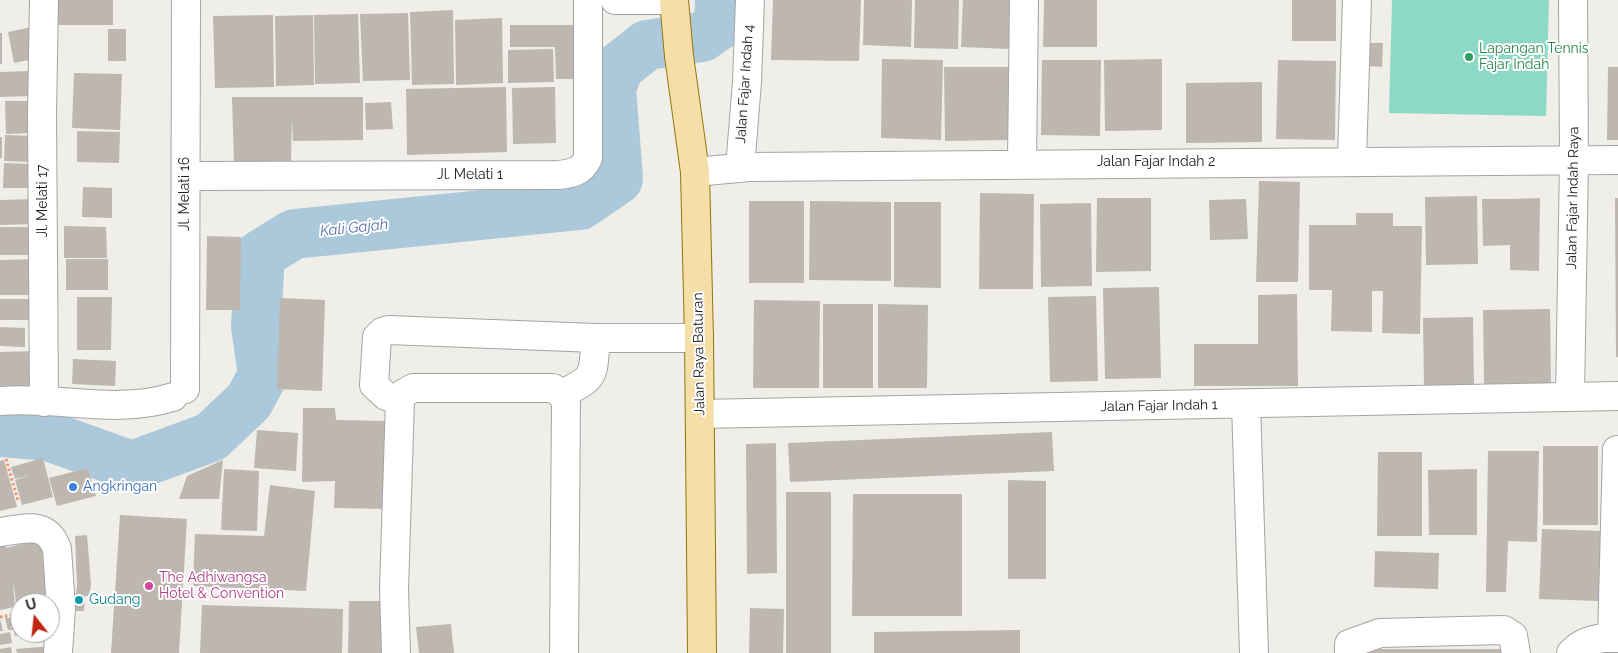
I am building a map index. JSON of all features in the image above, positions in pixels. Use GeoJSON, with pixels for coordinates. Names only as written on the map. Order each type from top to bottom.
{"type":"FeatureCollection","features":[{"type":"Feature","properties":{"kind":"main road","name":"Jalan Raya Baturan"},"geometry":{"type":"LineString","coordinates":[[675,7],[678,56],[694,172],[699,338],[702,653]]}},
{"type":"Feature","properties":{"kind":"street","name":"Jl. Melati 17"},"geometry":{"type":"LineString","coordinates":[[44,0],[42,113],[44,402]]}},
{"type":"Feature","properties":{"kind":"street","name":"Jl. Melati 16"},"geometry":{"type":"LineString","coordinates":[[44,402],[131,406],[153,403],[179,393],[186,176],[186,0]]}},
{"type":"Feature","properties":{"kind":"street","name":"Jl. Melati 1"},"geometry":{"type":"LineString","coordinates":[[186,176],[557,176],[575,173],[585,165],[588,158],[588,0]]}},
{"type":"Feature","properties":{"kind":"street"},"geometry":{"type":"LineString","coordinates":[[615,0],[675,7]]}},
{"type":"Feature","properties":{"kind":"street","name":"Jalan Fajar Indah 4"},"geometry":{"type":"LineString","coordinates":[[740,168],[747,82],[750,0]]}},
{"type":"Feature","properties":{"kind":"street"},"geometry":{"type":"LineString","coordinates":[[1022,163],[1024,0]]}},
{"type":"Feature","properties":{"kind":"street"},"geometry":{"type":"LineString","coordinates":[[1352,160],[1357,0]]}},
{"type":"Feature","properties":{"kind":"street","name":"Jalan Fajar Indah Raya"},"geometry":{"type":"LineString","coordinates":[[1570,396],[1574,160],[1574,0]]}},
{"type":"Feature","properties":{"kind":"street","name":"Jalan Fajar Indah 2"},"geometry":{"type":"LineString","coordinates":[[694,172],[740,168],[1022,163],[1618,160]]}},
{"type":"Feature","properties":{"kind":"street"},"geometry":{"type":"LineString","coordinates":[[400,400],[386,396],[374,385],[377,337],[382,332],[388,330],[596,338],[699,338]]}},
{"type":"Feature","properties":{"kind":"street"},"geometry":{"type":"LineString","coordinates":[[562,394],[585,382],[593,374],[596,338]]}},
{"type":"Feature","properties":{"kind":"street"},"geometry":{"type":"LineString","coordinates":[[396,653],[394,590],[400,400],[404,393],[413,388],[553,388],[562,394],[566,403],[564,653]]}},
{"type":"Feature","properties":{"kind":"street","name":"Jalan Fajar Indah 1"},"geometry":{"type":"LineString","coordinates":[[700,414],[1618,396]]}},
{"type":"Feature","properties":{"kind":"street"},"geometry":{"type":"LineString","coordinates":[[0,401],[44,402]]}},
{"type":"Feature","properties":{"kind":"street"},"geometry":{"type":"LineString","coordinates":[[1246,404],[1254,653]]}},
{"type":"Feature","properties":{"kind":"street"},"geometry":{"type":"LineString","coordinates":[[1571,653],[1581,644],[1615,638],[1617,450]]}},
{"type":"Feature","properties":{"kind":"street"},"geometry":{"type":"LineString","coordinates":[[13,530],[49,532],[57,548],[61,608],[58,653]]}},
{"type":"Feature","properties":{"kind":"street"},"geometry":{"type":"LineString","coordinates":[[1349,653],[1349,644],[1380,634],[1504,630],[1513,636],[1516,653]]}},
{"type":"Feature","properties":{"kind":"path"},"geometry":{"type":"LineString","coordinates":[[6,459],[13,530]]}},
{"type":"Feature","properties":{"kind":"green space","name":"Lapangan Tennis Fajar Indah"},"geometry":{"type":"Polygon","coordinates":[[[1392,0],[1549,0],[1546,116],[1389,113],[1392,0]]]}},
{"type":"Feature","properties":{"kind":"building"},"geometry":{"type":"Polygon","coordinates":[[[53,0],[113,0],[113,25],[53,25],[53,0]]]}},
{"type":"Feature","properties":{"kind":"building"},"geometry":{"type":"Polygon","coordinates":[[[773,0],[861,0],[859,61],[771,60],[773,0]]]}},
{"type":"Feature","properties":{"kind":"building"},"geometry":{"type":"Polygon","coordinates":[[[864,0],[912,0],[911,47],[863,45],[864,0]]]}},
{"type":"Feature","properties":{"kind":"building"},"geometry":{"type":"Polygon","coordinates":[[[915,0],[959,0],[958,49],[914,48],[915,0]]]}},
{"type":"Feature","properties":{"kind":"building"},"geometry":{"type":"Polygon","coordinates":[[[963,0],[1011,0],[1010,49],[961,47],[963,0]]]}},
{"type":"Feature","properties":{"kind":"building"},"geometry":{"type":"Polygon","coordinates":[[[1044,0],[1097,0],[1097,47],[1043,47],[1044,0]]]}},
{"type":"Feature","properties":{"kind":"building"},"geometry":{"type":"Polygon","coordinates":[[[1292,0],[1336,0],[1336,41],[1292,41],[1292,0]]]}},
{"type":"Feature","properties":{"kind":"building"},"geometry":{"type":"Polygon","coordinates":[[[453,10],[454,84],[412,85],[410,12],[453,10]]]}},
{"type":"Feature","properties":{"kind":"building"},"geometry":{"type":"Polygon","coordinates":[[[408,13],[410,80],[363,81],[360,14],[408,13]]]}},
{"type":"Feature","properties":{"kind":"building"},"geometry":{"type":"Polygon","coordinates":[[[358,14],[360,83],[315,84],[314,15],[358,14]]]}},
{"type":"Feature","properties":{"kind":"building"},"geometry":{"type":"Polygon","coordinates":[[[273,15],[274,87],[215,88],[213,16],[273,15]]]}},
{"type":"Feature","properties":{"kind":"building"},"geometry":{"type":"Polygon","coordinates":[[[313,15],[314,85],[276,86],[275,16],[313,15]]]}},
{"type":"Feature","properties":{"kind":"building"},"geometry":{"type":"Polygon","coordinates":[[[502,18],[503,83],[456,85],[455,20],[502,18]]]}},
{"type":"Feature","properties":{"kind":"building"},"geometry":{"type":"Polygon","coordinates":[[[510,25],[582,25],[583,79],[556,79],[555,47],[510,47],[510,25]]]}},
{"type":"Feature","properties":{"kind":"building"},"geometry":{"type":"Polygon","coordinates":[[[32,27],[38,58],[14,63],[8,32],[32,27]]]}},
{"type":"Feature","properties":{"kind":"building"},"geometry":{"type":"Polygon","coordinates":[[[108,29],[126,29],[126,61],[108,61],[108,29]]]}},
{"type":"Feature","properties":{"kind":"building"},"geometry":{"type":"Polygon","coordinates":[[[0,33],[2,33],[2,64],[0,64],[0,33]]]}},
{"type":"Feature","properties":{"kind":"building"},"geometry":{"type":"Polygon","coordinates":[[[1367,43],[1383,43],[1382,67],[1366,66],[1367,43]]]}},
{"type":"Feature","properties":{"kind":"building"},"geometry":{"type":"Polygon","coordinates":[[[553,49],[554,82],[508,83],[508,50],[553,49]]]}},
{"type":"Feature","properties":{"kind":"building"},"geometry":{"type":"Polygon","coordinates":[[[882,59],[943,60],[941,140],[881,138],[882,59]]]}},
{"type":"Feature","properties":{"kind":"building"},"geometry":{"type":"Polygon","coordinates":[[[1162,59],[1162,130],[1105,131],[1104,60],[1162,59]]]}},
{"type":"Feature","properties":{"kind":"building"},"geometry":{"type":"Polygon","coordinates":[[[1042,60],[1101,60],[1100,136],[1041,135],[1042,60]]]}},
{"type":"Feature","properties":{"kind":"building"},"geometry":{"type":"Polygon","coordinates":[[[1278,60],[1336,61],[1335,140],[1276,139],[1278,60]]]}},
{"type":"Feature","properties":{"kind":"building"},"geometry":{"type":"Polygon","coordinates":[[[944,67],[1009,67],[1008,140],[945,141],[944,67]]]}},
{"type":"Feature","properties":{"kind":"building"},"geometry":{"type":"Polygon","coordinates":[[[1608,67],[1618,67],[1618,140],[1607,140],[1608,67]]]}},
{"type":"Feature","properties":{"kind":"building"},"geometry":{"type":"Polygon","coordinates":[[[30,71],[31,96],[0,97],[0,72],[30,71]]]}},
{"type":"Feature","properties":{"kind":"building"},"geometry":{"type":"Polygon","coordinates":[[[74,73],[122,74],[120,130],[72,128],[74,73]]]}},
{"type":"Feature","properties":{"kind":"building"},"geometry":{"type":"Polygon","coordinates":[[[1262,82],[1262,142],[1186,143],[1186,83],[1262,82]]]}},
{"type":"Feature","properties":{"kind":"building"},"geometry":{"type":"Polygon","coordinates":[[[506,87],[507,152],[407,155],[406,89],[506,87]]]}},
{"type":"Feature","properties":{"kind":"building"},"geometry":{"type":"Polygon","coordinates":[[[555,87],[556,143],[513,144],[512,88],[555,87]]]}},
{"type":"Feature","properties":{"kind":"building"},"geometry":{"type":"Polygon","coordinates":[[[232,97],[363,97],[363,140],[293,141],[292,119],[291,161],[234,163],[232,97]]]}},
{"type":"Feature","properties":{"kind":"building"},"geometry":{"type":"Polygon","coordinates":[[[5,101],[32,101],[32,133],[6,134],[5,101]]]}},
{"type":"Feature","properties":{"kind":"building"},"geometry":{"type":"Polygon","coordinates":[[[391,102],[393,129],[366,130],[365,103],[391,102]]]}},
{"type":"Feature","properties":{"kind":"building"},"geometry":{"type":"Polygon","coordinates":[[[77,131],[120,132],[119,163],[77,162],[77,131]]]}},
{"type":"Feature","properties":{"kind":"building"},"geometry":{"type":"Polygon","coordinates":[[[5,135],[34,136],[33,162],[4,161],[5,135]]]}},
{"type":"Feature","properties":{"kind":"building"},"geometry":{"type":"Polygon","coordinates":[[[0,137],[2,137],[2,158],[0,158],[0,137]]]}},
{"type":"Feature","properties":{"kind":"building"},"geometry":{"type":"Polygon","coordinates":[[[4,163],[30,164],[30,188],[3,188],[4,163]]]}},
{"type":"Feature","properties":{"kind":"building"},"geometry":{"type":"Polygon","coordinates":[[[1259,181],[1300,182],[1298,282],[1256,282],[1259,181]]]}},
{"type":"Feature","properties":{"kind":"building"},"geometry":{"type":"Polygon","coordinates":[[[83,187],[112,188],[112,218],[82,217],[83,187]]]}},
{"type":"Feature","properties":{"kind":"building"},"geometry":{"type":"Polygon","coordinates":[[[980,193],[1034,194],[1033,289],[979,289],[980,193]]]}},
{"type":"Feature","properties":{"kind":"building"},"geometry":{"type":"Polygon","coordinates":[[[1477,196],[1478,264],[1426,265],[1425,197],[1477,196]]]}},
{"type":"Feature","properties":{"kind":"building"},"geometry":{"type":"Polygon","coordinates":[[[1097,198],[1151,198],[1151,271],[1096,272],[1097,198]]]}},
{"type":"Feature","properties":{"kind":"building"},"geometry":{"type":"Polygon","coordinates":[[[1540,198],[1539,271],[1510,270],[1510,245],[1483,246],[1482,199],[1540,198]]]}},
{"type":"Feature","properties":{"kind":"building"},"geometry":{"type":"Polygon","coordinates":[[[1615,198],[1618,198],[1618,357],[1616,357],[1615,198]]]}},
{"type":"Feature","properties":{"kind":"building"},"geometry":{"type":"Polygon","coordinates":[[[34,199],[35,224],[0,225],[0,200],[34,199]]]}},
{"type":"Feature","properties":{"kind":"building"},"geometry":{"type":"Polygon","coordinates":[[[1246,199],[1248,239],[1210,240],[1209,200],[1246,199]]]}},
{"type":"Feature","properties":{"kind":"building"},"geometry":{"type":"Polygon","coordinates":[[[749,201],[804,201],[804,283],[749,283],[749,201]]]}},
{"type":"Feature","properties":{"kind":"building"},"geometry":{"type":"Polygon","coordinates":[[[810,201],[891,202],[891,281],[809,280],[810,201]]]}},
{"type":"Feature","properties":{"kind":"building"},"geometry":{"type":"Polygon","coordinates":[[[894,202],[941,202],[941,288],[894,287],[894,202]]]}},
{"type":"Feature","properties":{"kind":"building"},"geometry":{"type":"Polygon","coordinates":[[[1091,203],[1092,286],[1041,287],[1040,204],[1091,203]]]}},
{"type":"Feature","properties":{"kind":"building"},"geometry":{"type":"Polygon","coordinates":[[[1356,213],[1393,213],[1393,226],[1422,226],[1420,334],[1382,333],[1383,291],[1372,291],[1372,332],[1331,331],[1332,290],[1309,290],[1309,225],[1356,225],[1356,213]]]}},
{"type":"Feature","properties":{"kind":"building"},"geometry":{"type":"Polygon","coordinates":[[[64,226],[106,227],[107,258],[64,258],[64,226]]]}},
{"type":"Feature","properties":{"kind":"building"},"geometry":{"type":"Polygon","coordinates":[[[0,227],[35,227],[35,255],[0,255],[0,227]]]}},
{"type":"Feature","properties":{"kind":"building"},"geometry":{"type":"Polygon","coordinates":[[[207,236],[241,237],[240,310],[206,310],[207,236]]]}},
{"type":"Feature","properties":{"kind":"building"},"geometry":{"type":"Polygon","coordinates":[[[37,259],[36,295],[0,295],[0,260],[37,259]]]}},
{"type":"Feature","properties":{"kind":"building"},"geometry":{"type":"Polygon","coordinates":[[[66,259],[108,259],[108,290],[66,290],[66,259]]]}},
{"type":"Feature","properties":{"kind":"building"},"geometry":{"type":"Polygon","coordinates":[[[1159,287],[1161,378],[1105,379],[1103,288],[1159,287]]]}},
{"type":"Feature","properties":{"kind":"building"},"geometry":{"type":"Polygon","coordinates":[[[1297,294],[1298,386],[1194,386],[1194,344],[1258,344],[1258,295],[1297,294]]]}},
{"type":"Feature","properties":{"kind":"building"},"geometry":{"type":"Polygon","coordinates":[[[1096,296],[1098,381],[1050,382],[1048,297],[1096,296]]]}},
{"type":"Feature","properties":{"kind":"building"},"geometry":{"type":"Polygon","coordinates":[[[77,297],[112,297],[111,350],[77,350],[77,297]]]}},
{"type":"Feature","properties":{"kind":"building"},"geometry":{"type":"Polygon","coordinates":[[[280,298],[325,300],[322,391],[277,389],[280,298]]]}},
{"type":"Feature","properties":{"kind":"building"},"geometry":{"type":"Polygon","coordinates":[[[0,299],[34,299],[34,320],[0,320],[0,299]]]}},
{"type":"Feature","properties":{"kind":"building"},"geometry":{"type":"Polygon","coordinates":[[[754,300],[820,301],[819,388],[753,388],[754,300]]]}},
{"type":"Feature","properties":{"kind":"building"},"geometry":{"type":"Polygon","coordinates":[[[823,304],[873,304],[873,388],[823,388],[823,304]]]}},
{"type":"Feature","properties":{"kind":"building"},"geometry":{"type":"Polygon","coordinates":[[[878,304],[928,305],[927,388],[878,388],[878,304]]]}},
{"type":"Feature","properties":{"kind":"building"},"geometry":{"type":"Polygon","coordinates":[[[1550,309],[1551,383],[1484,384],[1483,310],[1550,309]]]}},
{"type":"Feature","properties":{"kind":"building"},"geometry":{"type":"Polygon","coordinates":[[[1473,317],[1474,385],[1424,386],[1423,318],[1473,317]]]}},
{"type":"Feature","properties":{"kind":"building"},"geometry":{"type":"Polygon","coordinates":[[[0,327],[25,328],[25,347],[0,346],[0,327]]]}},
{"type":"Feature","properties":{"kind":"building"},"geometry":{"type":"Polygon","coordinates":[[[36,351],[37,390],[0,391],[0,352],[36,351]]]}},
{"type":"Feature","properties":{"kind":"building"},"geometry":{"type":"Polygon","coordinates":[[[73,359],[116,361],[115,386],[72,384],[73,359]]]}},
{"type":"Feature","properties":{"kind":"building"},"geometry":{"type":"Polygon","coordinates":[[[303,408],[335,408],[336,420],[388,421],[392,509],[334,508],[335,481],[302,482],[303,408]]]}},
{"type":"Feature","properties":{"kind":"building"},"geometry":{"type":"Polygon","coordinates":[[[257,430],[298,433],[296,471],[254,468],[257,430]]]}},
{"type":"Feature","properties":{"kind":"building"},"geometry":{"type":"Polygon","coordinates":[[[1052,432],[1054,471],[790,482],[788,443],[1052,432]]]}},
{"type":"Feature","properties":{"kind":"building"},"geometry":{"type":"Polygon","coordinates":[[[776,443],[777,573],[747,574],[746,444],[776,443]]]}},
{"type":"Feature","properties":{"kind":"building"},"geometry":{"type":"Polygon","coordinates":[[[1543,446],[1598,446],[1598,525],[1543,525],[1543,446]]]}},
{"type":"Feature","properties":{"kind":"building"},"geometry":{"type":"Polygon","coordinates":[[[1488,451],[1539,451],[1537,542],[1508,541],[1506,592],[1486,592],[1488,451]]]}},
{"type":"Feature","properties":{"kind":"building"},"geometry":{"type":"Polygon","coordinates":[[[1378,452],[1422,452],[1422,536],[1377,536],[1378,452]]]}},
{"type":"Feature","properties":{"kind":"building"},"geometry":{"type":"Polygon","coordinates":[[[43,458],[53,497],[22,505],[15,480],[31,475],[15,479],[11,467],[43,458]]]}},
{"type":"Feature","properties":{"kind":"building"},"geometry":{"type":"Polygon","coordinates":[[[4,460],[17,507],[0,511],[0,461],[4,460]]]}},
{"type":"Feature","properties":{"kind":"building"},"geometry":{"type":"Polygon","coordinates":[[[223,460],[219,499],[179,499],[187,476],[223,460]]]}},
{"type":"Feature","properties":{"kind":"building","name":"Angkringan"},"geometry":{"type":"Polygon","coordinates":[[[88,468],[96,496],[57,506],[49,478],[88,468]]]}},
{"type":"Feature","properties":{"kind":"building"},"geometry":{"type":"Polygon","coordinates":[[[224,469],[259,471],[257,531],[221,530],[224,469]]]}},
{"type":"Feature","properties":{"kind":"building"},"geometry":{"type":"Polygon","coordinates":[[[1477,469],[1477,535],[1429,535],[1428,470],[1477,469]]]}},
{"type":"Feature","properties":{"kind":"building"},"geometry":{"type":"Polygon","coordinates":[[[1008,480],[1046,481],[1046,579],[1008,579],[1008,480]]]}},
{"type":"Feature","properties":{"kind":"building"},"geometry":{"type":"Polygon","coordinates":[[[270,485],[315,491],[306,591],[193,586],[195,534],[264,536],[270,485]]]}},
{"type":"Feature","properties":{"kind":"building"},"geometry":{"type":"Polygon","coordinates":[[[786,492],[831,492],[831,653],[786,653],[786,492]]]}},
{"type":"Feature","properties":{"kind":"building"},"geometry":{"type":"Polygon","coordinates":[[[853,494],[962,494],[962,616],[852,616],[853,494]]]}},
{"type":"Feature","properties":{"kind":"building","name":"The Adhiwangsa Hotel & Convention"},"geometry":{"type":"Polygon","coordinates":[[[120,515],[187,519],[179,653],[111,653],[120,515]]]}},
{"type":"Feature","properties":{"kind":"building"},"geometry":{"type":"Polygon","coordinates":[[[1542,529],[1602,531],[1599,601],[1539,599],[1542,529]]]}},
{"type":"Feature","properties":{"kind":"building"},"geometry":{"type":"Polygon","coordinates":[[[87,535],[91,585],[89,596],[85,596],[84,611],[73,611],[77,586],[75,536],[87,535]]]}},
{"type":"Feature","properties":{"kind":"building"},"geometry":{"type":"Polygon","coordinates":[[[50,537],[50,593],[15,593],[13,584],[14,593],[10,593],[10,608],[0,610],[0,544],[5,544],[6,548],[50,537]]]}},
{"type":"Feature","properties":{"kind":"building"},"geometry":{"type":"Polygon","coordinates":[[[1375,551],[1439,553],[1438,589],[1374,587],[1375,551]]]}},
{"type":"Feature","properties":{"kind":"building"},"geometry":{"type":"Polygon","coordinates":[[[349,601],[391,601],[390,653],[348,653],[349,601]]]}},
{"type":"Feature","properties":{"kind":"building"},"geometry":{"type":"Polygon","coordinates":[[[202,605],[343,609],[342,653],[200,653],[202,605]]]}},
{"type":"Feature","properties":{"kind":"building"},"geometry":{"type":"Polygon","coordinates":[[[750,608],[784,609],[783,653],[749,653],[750,608]]]}},
{"type":"Feature","properties":{"kind":"building"},"geometry":{"type":"Polygon","coordinates":[[[5,618],[10,618],[10,630],[8,630],[5,618]]]}},
{"type":"Feature","properties":{"kind":"building"},"geometry":{"type":"Polygon","coordinates":[[[0,619],[3,631],[0,631],[0,619]]]}},
{"type":"Feature","properties":{"kind":"building"},"geometry":{"type":"Polygon","coordinates":[[[451,624],[454,653],[419,653],[416,627],[451,624]]]}},
{"type":"Feature","properties":{"kind":"building"},"geometry":{"type":"Polygon","coordinates":[[[1020,630],[1020,653],[874,653],[874,632],[1020,630]]]}},
{"type":"Feature","properties":{"kind":"building"},"geometry":{"type":"Polygon","coordinates":[[[10,632],[10,643],[12,643],[0,645],[0,634],[10,632]]]}},
{"type":"Feature","properties":{"kind":"building"},"geometry":{"type":"Polygon","coordinates":[[[53,646],[53,653],[17,653],[16,649],[53,646]]]}},
{"type":"Feature","properties":{"kind":"building"},"geometry":{"type":"Polygon","coordinates":[[[11,647],[12,653],[0,653],[0,649],[11,647]]]}},
{"type":"Feature","properties":{"kind":"building"},"geometry":{"type":"Polygon","coordinates":[[[1362,649],[1508,649],[1508,653],[1362,653],[1362,649]]]}},
{"type":"Feature","properties":{"kind":"waterway","name":"Kali Gajah"},"geometry":{"type":"LineString","coordinates":[[0,432],[48,436],[132,466],[211,437],[249,401],[263,375],[256,326],[260,255],[294,234],[580,205],[618,179],[611,88],[619,67],[647,45],[702,37],[719,25],[720,0]]}},
{"type":"Feature","properties":{"kind":"place","name":"Lapangan Tennis Fajar Indah"},"geometry":{"type":"Point","coordinates":[1469,57]}},
{"type":"Feature","properties":{"kind":"place","name":"Angkringan"},"geometry":{"type":"Point","coordinates":[73,487]}},
{"type":"Feature","properties":{"kind":"place","name":"The Adhiwangsa Hotel & Convention"},"geometry":{"type":"Point","coordinates":[149,586]}},
{"type":"Feature","properties":{"kind":"place","name":"Gudang"},"geometry":{"type":"Point","coordinates":[79,600]}}]}
